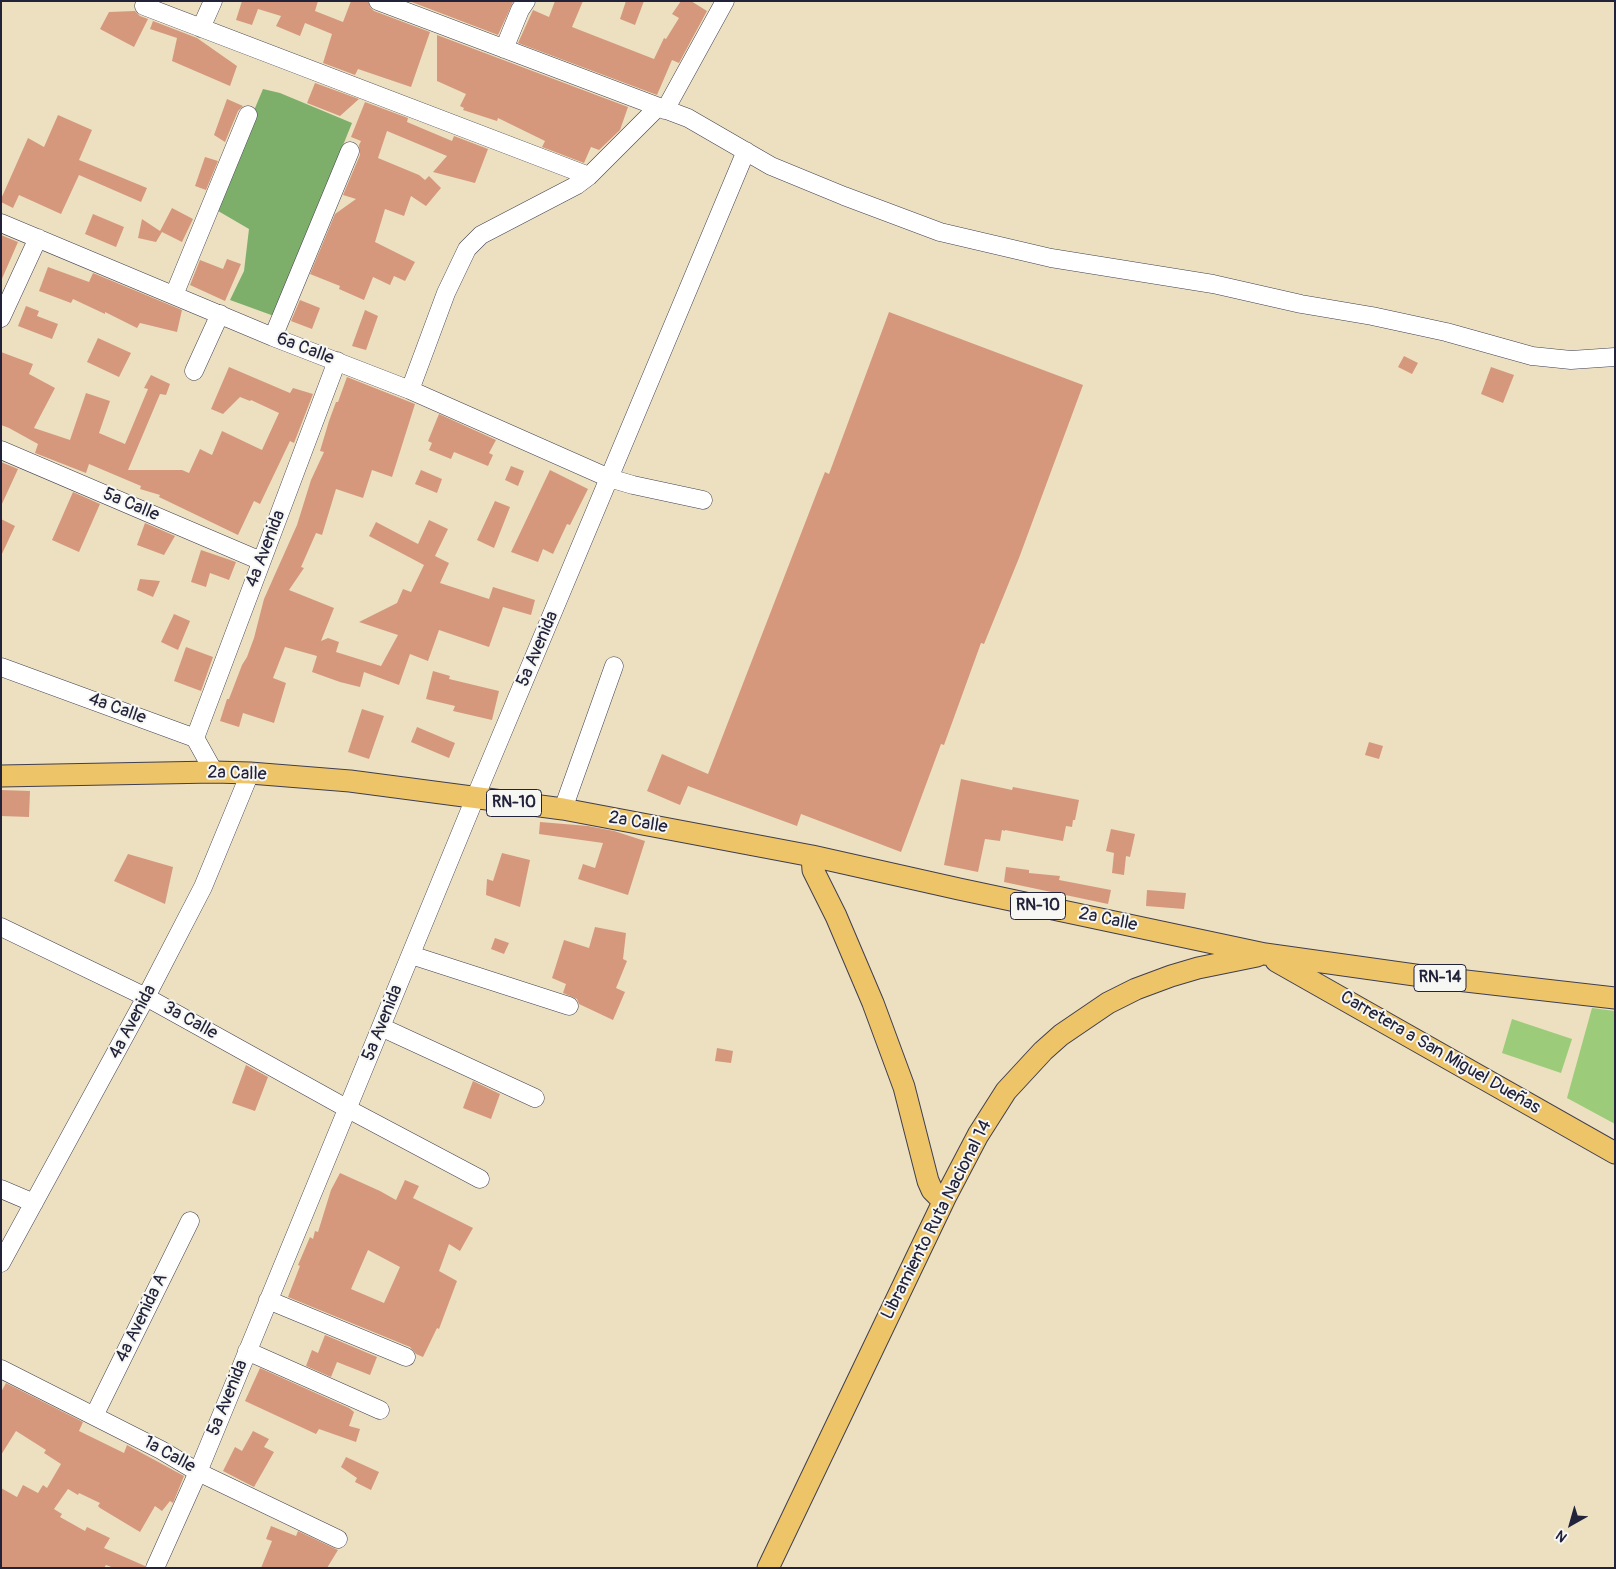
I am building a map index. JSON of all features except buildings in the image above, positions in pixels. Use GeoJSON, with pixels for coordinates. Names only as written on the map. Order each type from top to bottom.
{"type":"FeatureCollection","features":[{"type":"Feature","properties":{"kind":"main road","name":"2a Calle"},"geometry":{"type":"LineString","coordinates":[[1,776],[214,772],[250,774],[350,781],[563,809],[812,856],[1265,954]]}},
{"type":"Feature","properties":{"kind":"main road"},"geometry":{"type":"LineString","coordinates":[[812,856],[813,870],[836,916],[873,1003],[904,1087],[928,1181],[932,1190],[938,1196],[945,1198]]}},
{"type":"Feature","properties":{"kind":"main road","name":"RN-14"},"geometry":{"type":"LineString","coordinates":[[1265,954],[1422,976],[1615,998]]}},
{"type":"Feature","properties":{"kind":"main road","name":"Carretera a San Miguel Dueñas"},"geometry":{"type":"LineString","coordinates":[[1265,954],[1615,1152]]}},
{"type":"Feature","properties":{"kind":"main road","name":"Libramiento Ruta Nacional 14"},"geometry":{"type":"LineString","coordinates":[[768,1568],[945,1198],[978,1136],[1006,1091],[1037,1057],[1061,1035],[1108,1003],[1136,989],[1171,976],[1198,968],[1265,954]]}},
{"type":"Feature","properties":{"kind":"street"},"geometry":{"type":"LineString","coordinates":[[201,28],[213,1]]}},
{"type":"Feature","properties":{"kind":"street"},"geometry":{"type":"LineString","coordinates":[[378,1],[688,118],[771,166],[940,232],[1050,258],[1213,284],[1301,304],[1372,316],[1446,332],[1532,356],[1571,360],[1615,357]]}},
{"type":"Feature","properties":{"kind":"street"},"geometry":{"type":"LineString","coordinates":[[504,49],[520,10],[526,1]]}},
{"type":"Feature","properties":{"kind":"street"},"geometry":{"type":"LineString","coordinates":[[410,390],[446,293],[467,249],[480,235],[577,185],[661,109],[725,1]]}},
{"type":"Feature","properties":{"kind":"street"},"geometry":{"type":"LineString","coordinates":[[144,6],[589,176]]}},
{"type":"Feature","properties":{"kind":"street"},"geometry":{"type":"LineString","coordinates":[[174,295],[248,115]]}},
{"type":"Feature","properties":{"kind":"street","name":"5a Avenida"},"geometry":{"type":"LineString","coordinates":[[155,1568],[198,1472],[475,798],[746,150]]}},
{"type":"Feature","properties":{"kind":"street"},"geometry":{"type":"LineString","coordinates":[[273,337],[350,151]]}},
{"type":"Feature","properties":{"kind":"street","name":"6a Calle"},"geometry":{"type":"LineString","coordinates":[[1,223],[273,337],[410,390],[609,478],[703,500]]}},
{"type":"Feature","properties":{"kind":"street"},"geometry":{"type":"LineString","coordinates":[[1,318],[5,298],[38,238]]}},
{"type":"Feature","properties":{"kind":"street"},"geometry":{"type":"LineString","coordinates":[[194,371],[220,314]]}},
{"type":"Feature","properties":{"kind":"street","name":"4a Avenida"},"geometry":{"type":"LineString","coordinates":[[195,738],[337,361]]}},
{"type":"Feature","properties":{"kind":"street","name":"5a Calle"},"geometry":{"type":"LineString","coordinates":[[1,450],[261,561]]}},
{"type":"Feature","properties":{"kind":"street"},"geometry":{"type":"LineString","coordinates":[[563,809],[614,666]]}},
{"type":"Feature","properties":{"kind":"street","name":"4a Calle"},"geometry":{"type":"LineString","coordinates":[[1,667],[195,738]]}},
{"type":"Feature","properties":{"kind":"street"},"geometry":{"type":"LineString","coordinates":[[195,738],[214,772]]}},
{"type":"Feature","properties":{"kind":"street","name":"4a Avenida"},"geometry":{"type":"LineString","coordinates":[[1,1263],[146,997],[203,887],[250,774]]}},
{"type":"Feature","properties":{"kind":"street","name":"3a Calle"},"geometry":{"type":"LineString","coordinates":[[1,928],[146,997],[480,1180]]}},
{"type":"Feature","properties":{"kind":"street"},"geometry":{"type":"LineString","coordinates":[[410,955],[569,1006]]}},
{"type":"Feature","properties":{"kind":"street"},"geometry":{"type":"LineString","coordinates":[[381,1027],[535,1098]]}},
{"type":"Feature","properties":{"kind":"street"},"geometry":{"type":"LineString","coordinates":[[1,1188],[34,1203]]}},
{"type":"Feature","properties":{"kind":"street","name":"4a Avenida A"},"geometry":{"type":"LineString","coordinates":[[94,1416],[190,1221]]}},
{"type":"Feature","properties":{"kind":"street"},"geometry":{"type":"LineString","coordinates":[[268,1300],[406,1357]]}},
{"type":"Feature","properties":{"kind":"street"},"geometry":{"type":"LineString","coordinates":[[247,1351],[380,1410]]}},
{"type":"Feature","properties":{"kind":"street","name":"1a Calle"},"geometry":{"type":"LineString","coordinates":[[1,1369],[161,1450],[198,1472],[338,1539]]}},
{"type":"Feature","properties":{"kind":"green space"},"geometry":{"type":"Polygon","coordinates":[[[263,89],[280,93],[352,123],[274,316],[230,300],[244,271],[249,229],[213,208],[263,89]]]}},
{"type":"Feature","properties":{"kind":"green space"},"geometry":{"type":"Polygon","coordinates":[[[1592,1008],[1615,1011],[1615,1124],[1567,1098],[1592,1008]]]}},
{"type":"Feature","properties":{"kind":"green space"},"geometry":{"type":"Polygon","coordinates":[[[1512,1019],[1572,1039],[1561,1073],[1502,1053],[1512,1019]]]}}]}
